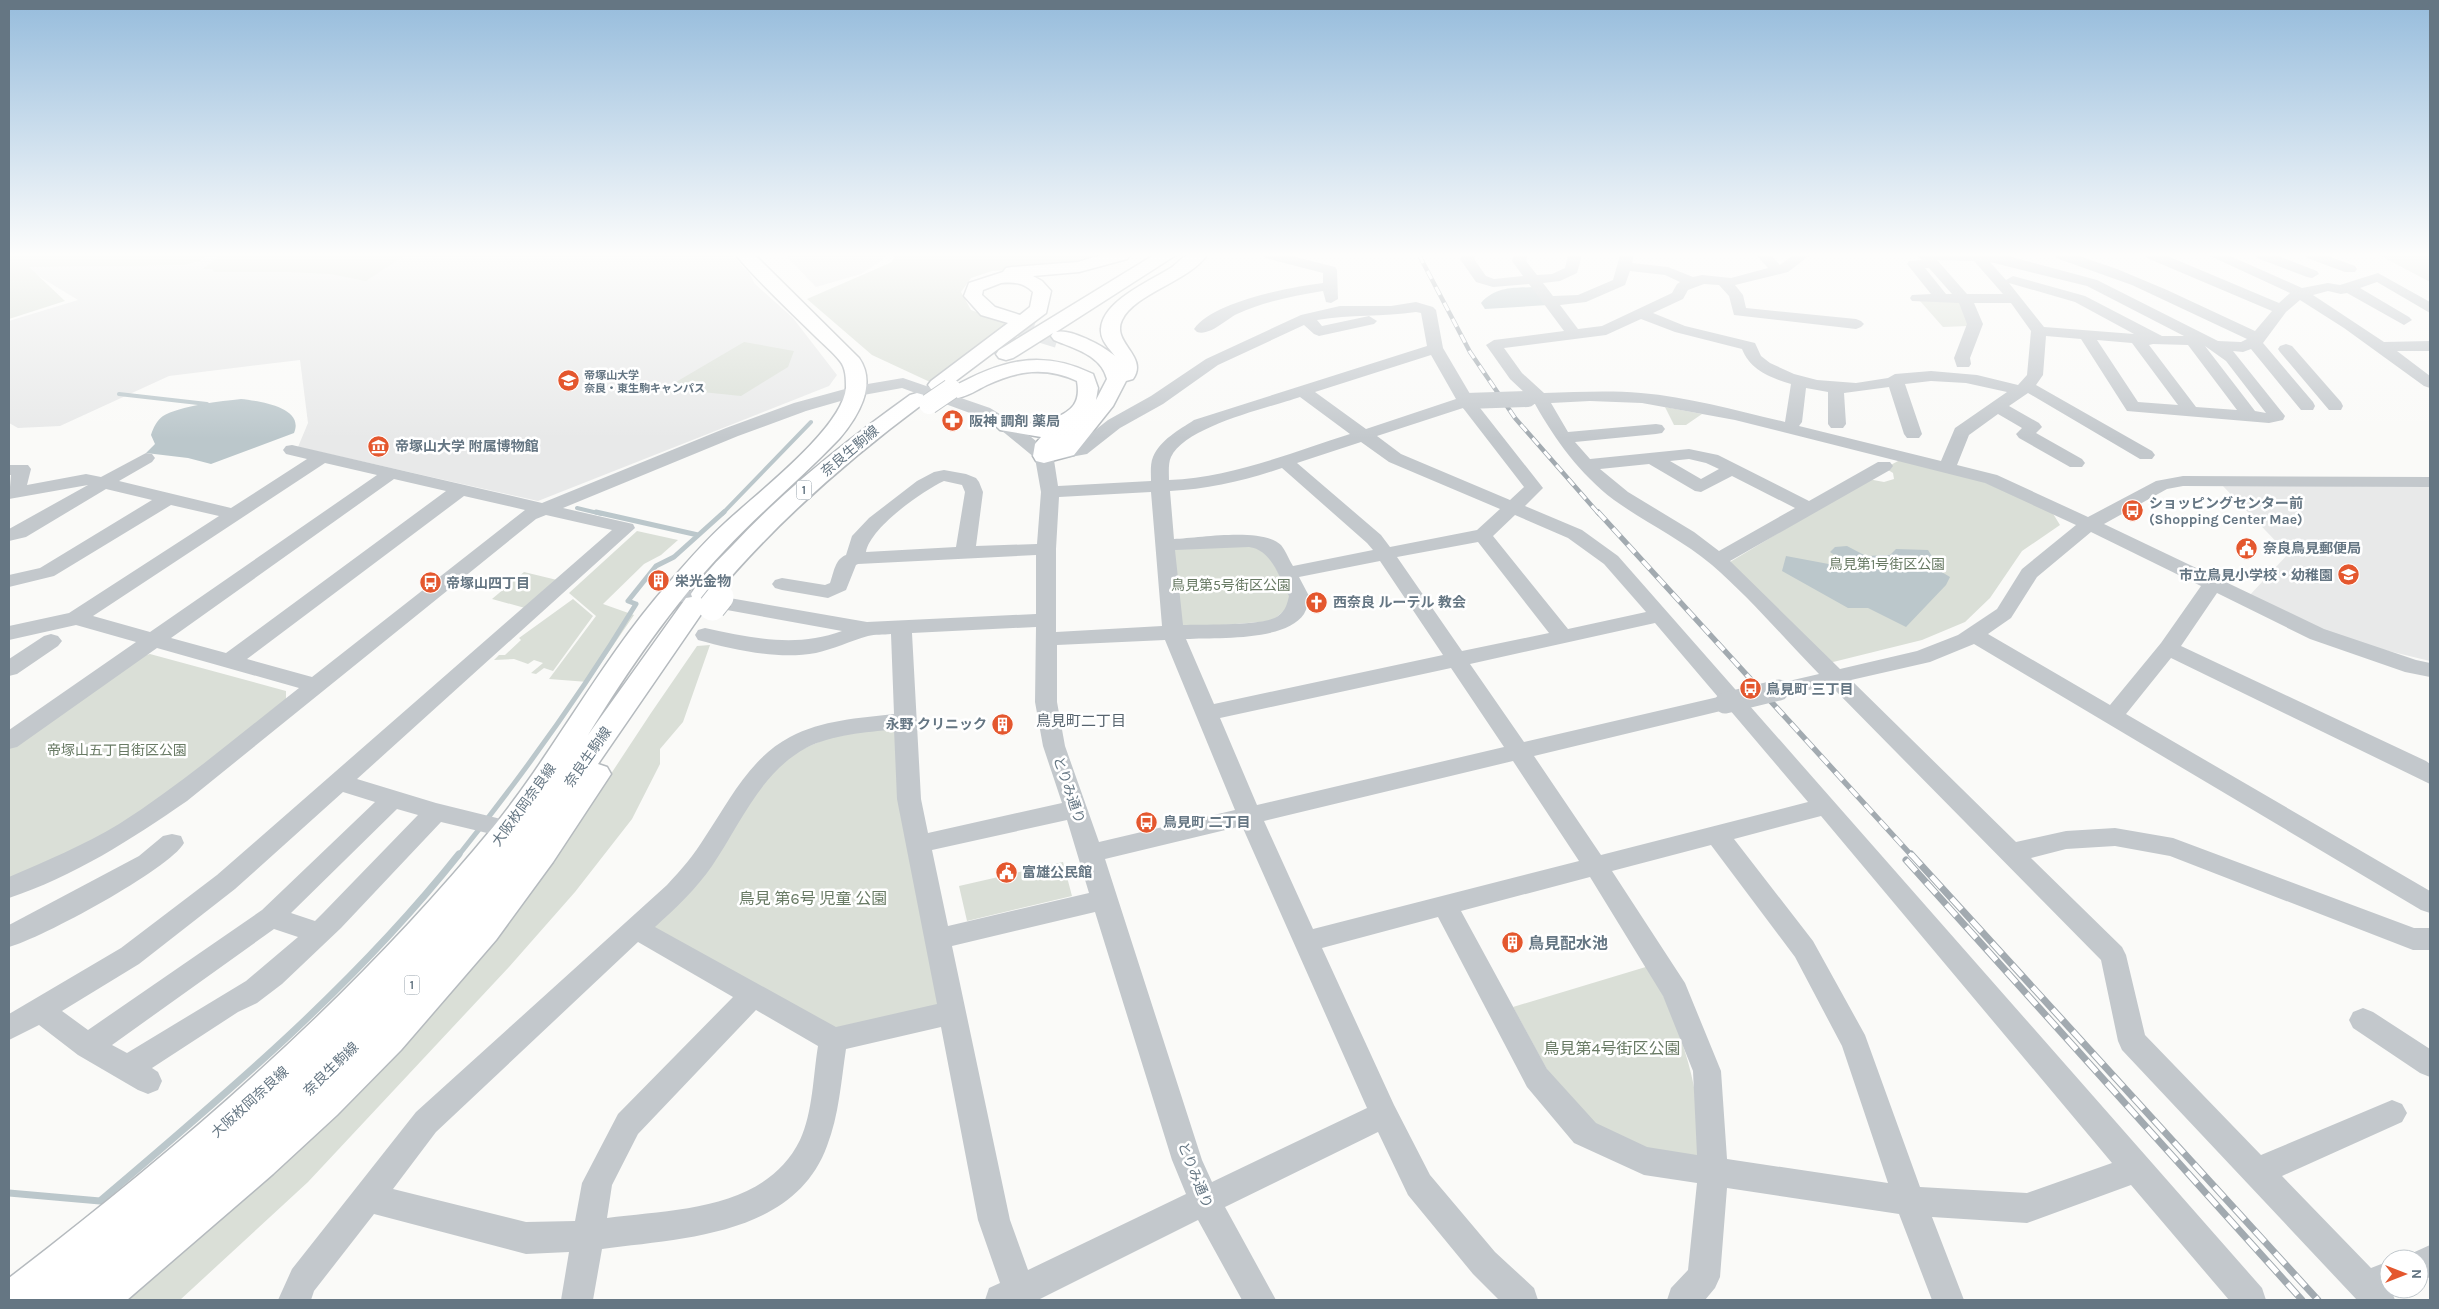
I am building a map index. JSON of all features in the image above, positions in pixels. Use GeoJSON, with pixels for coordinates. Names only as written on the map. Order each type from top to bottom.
{"type":"FeatureCollection","features":[{"type":"Feature","properties":{"kind":"main road","name":"大阪枚岡奈良線"},"geometry":{"type":"LineString","coordinates":[[12,1300],[149,1192],[316,1043],[404,952],[508,829],[629,653],[701,605],[728,533],[833,434],[843,422],[851,406],[856,391],[856,376],[852,362],[807,316]]}},
{"type":"Feature","properties":{"kind":"main road"},"geometry":{"type":"LineString","coordinates":[[994,316],[1016,322],[1001,316]]}},
{"type":"Feature","properties":{"kind":"main road"},"geometry":{"type":"LineString","coordinates":[[949,388],[1031,316]]}},
{"type":"Feature","properties":{"kind":"main road"},"geometry":{"type":"LineString","coordinates":[[927,403],[1057,316]]}},
{"type":"Feature","properties":{"kind":"main road"},"geometry":{"type":"LineString","coordinates":[[949,388],[1067,316]]}},
{"type":"Feature","properties":{"kind":"main road"},"geometry":{"type":"LineString","coordinates":[[1106,402],[1117,379],[1112,364],[1102,355],[1059,337],[1089,352],[1099,359],[1108,371],[1103,389],[1046,444],[1044,456],[1066,450],[1120,388],[1128,368],[1126,355],[1110,331],[1112,319],[1115,316]]}},
{"type":"Feature","properties":{"kind":"main road"},"geometry":{"type":"LineString","coordinates":[[949,388],[1011,367],[1047,364],[1073,371],[1086,378],[1088,388],[1085,407],[1063,423],[1042,431],[1023,430],[1007,426]]}},
{"type":"Feature","properties":{"kind":"main road","name":"奈良生駒線"},"geometry":{"type":"LineString","coordinates":[[58,1300],[108,1263],[241,1152],[328,1074],[402,997],[471,918],[522,852],[701,605],[866,451],[927,403]]}},
{"type":"Feature","properties":{"kind":"main road","name":"奈良生駒線"},"geometry":{"type":"LineString","coordinates":[[96,1300],[268,1155],[356,1073],[430,996],[491,922],[546,850],[670,665],[720,572],[768,522],[856,443],[927,403]]}},
{"type":"Feature","properties":{"kind":"street"},"geometry":{"type":"LineString","coordinates":[[1202,329],[1225,316]]}},
{"type":"Feature","properties":{"kind":"street"},"geometry":{"type":"LineString","coordinates":[[9,888],[53,869],[126,831],[179,794],[528,515],[768,419],[856,391],[902,382],[984,412],[1007,426],[1044,456],[1081,450],[1114,424],[1157,400],[1212,362],[1306,318],[1315,316]]}},
{"type":"Feature","properties":{"kind":"street"},"geometry":{"type":"LineString","coordinates":[[1306,318],[1319,331],[1388,316]]}},
{"type":"Feature","properties":{"kind":"street"},"geometry":{"type":"LineString","coordinates":[[1287,573],[1484,535],[1534,488],[1466,401],[1435,348],[1429,316]]}},
{"type":"Feature","properties":{"kind":"street"},"geometry":{"type":"LineString","coordinates":[[1561,316],[1576,335]]}},
{"type":"Feature","properties":{"kind":"street"},"geometry":{"type":"LineString","coordinates":[[1633,316],[1606,330],[1494,345],[1585,465],[1621,496],[1687,536],[1718,560],[2113,955],[2132,1041],[2257,1172],[2378,1288]]}},
{"type":"Feature","properties":{"kind":"street"},"geometry":{"type":"LineString","coordinates":[[1647,316],[1680,329],[1749,346],[1754,359],[1781,376],[1799,382],[1856,388],[1910,377],[1958,376],[2024,389],[2146,455]]}},
{"type":"Feature","properties":{"kind":"street"},"geometry":{"type":"LineString","coordinates":[[1779,316],[1856,324]]}},
{"type":"Feature","properties":{"kind":"street"},"geometry":{"type":"LineString","coordinates":[[1963,364],[1962,358],[1975,324],[1972,316]]}},
{"type":"Feature","properties":{"kind":"street"},"geometry":{"type":"LineString","coordinates":[[1947,467],[1961,432],[2024,389],[2035,375],[2039,331],[2028,316]]}},
{"type":"Feature","properties":{"kind":"street"},"geometry":{"type":"LineString","coordinates":[[2113,316],[2159,341]]}},
{"type":"Feature","properties":{"kind":"street"},"geometry":{"type":"LineString","coordinates":[[2155,316],[2196,338],[2215,345],[2243,348],[2257,340],[2276,316]]}},
{"type":"Feature","properties":{"kind":"street"},"geometry":{"type":"LineString","coordinates":[[2211,316],[2257,340],[2267,358],[2307,406]]}},
{"type":"Feature","properties":{"kind":"street"},"geometry":{"type":"LineString","coordinates":[[2337,316],[2430,383]]}},
{"type":"Feature","properties":{"kind":"street"},"geometry":{"type":"LineString","coordinates":[[2397,316],[2404,320]]}},
{"type":"Feature","properties":{"kind":"street"},"geometry":{"type":"LineString","coordinates":[[2039,331],[2159,341],[2196,338]]}},
{"type":"Feature","properties":{"kind":"street"},"geometry":{"type":"LineString","coordinates":[[2086,335],[2133,407],[2269,418],[2278,416],[2232,358],[2215,345]]}},
{"type":"Feature","properties":{"kind":"street"},"geometry":{"type":"LineString","coordinates":[[2196,338],[2250,416]]}},
{"type":"Feature","properties":{"kind":"street"},"geometry":{"type":"LineString","coordinates":[[2138,340],[2191,412]]}},
{"type":"Feature","properties":{"kind":"street"},"geometry":{"type":"LineString","coordinates":[[2380,347],[2430,346]]}},
{"type":"Feature","properties":{"kind":"street"},"geometry":{"type":"LineString","coordinates":[[1435,348],[1200,424],[1175,440],[1161,458],[1160,487],[1173,633],[1249,815],[1384,1114],[1419,1185],[1484,1264],[1522,1300]]}},
{"type":"Feature","properties":{"kind":"street"},"geometry":{"type":"LineString","coordinates":[[2267,358],[2291,354],[2335,406]]}},
{"type":"Feature","properties":{"kind":"street"},"geometry":{"type":"LineString","coordinates":[[1895,379],[1913,434]]}},
{"type":"Feature","properties":{"kind":"street"},"geometry":{"type":"LineString","coordinates":[[1794,422],[1799,382]]}},
{"type":"Feature","properties":{"kind":"street"},"geometry":{"type":"LineString","coordinates":[[1836,386],[1836,424]]}},
{"type":"Feature","properties":{"kind":"street"},"geometry":{"type":"LineString","coordinates":[[2293,389],[2322,391]]}},
{"type":"Feature","properties":{"kind":"street"},"geometry":{"type":"LineString","coordinates":[[1303,391],[1395,458],[1575,534],[1611,560],[1826,806],[1946,949],[2250,1300]]}},
{"type":"Feature","properties":{"kind":"street"},"geometry":{"type":"LineString","coordinates":[[1050,492],[1202,484],[1238,477],[1466,401],[1590,396],[1642,398],[1734,415],[1990,479],[2089,524],[2317,634],[2413,667],[2430,670]]}},
{"type":"Feature","properties":{"kind":"street"},"geometry":{"type":"LineString","coordinates":[[1997,406],[2032,427],[2025,434],[2076,463]]}},
{"type":"Feature","properties":{"kind":"street"},"geometry":{"type":"LineString","coordinates":[[1563,438],[1656,429]]}},
{"type":"Feature","properties":{"kind":"street"},"geometry":{"type":"LineString","coordinates":[[9,1028],[89,982],[152,939],[226,882],[626,528],[292,450]]}},
{"type":"Feature","properties":{"kind":"street"},"geometry":{"type":"LineString","coordinates":[[1585,465],[1689,454],[1712,459],[1811,509]]}},
{"type":"Feature","properties":{"kind":"street","name":"とりみ通り"},"geometry":{"type":"LineString","coordinates":[[1044,456],[1050,492],[1046,549],[1046,702],[1054,746],[1091,853],[1104,900],[1187,1160],[1204,1200],[1260,1300]]}},
{"type":"Feature","properties":{"kind":"street"},"geometry":{"type":"LineString","coordinates":[[9,535],[19,533],[146,458]]}},
{"type":"Feature","properties":{"kind":"street"},"geometry":{"type":"LineString","coordinates":[[9,634],[76,618],[320,458]]}},
{"type":"Feature","properties":{"kind":"street"},"geometry":{"type":"LineString","coordinates":[[1652,458],[1701,486],[1732,469]]}},
{"type":"Feature","properties":{"kind":"street"},"geometry":{"type":"LineString","coordinates":[[1284,461],[1374,540],[1386,555],[1595,865],[1675,991],[1707,1071],[1713,1171],[1704,1277],[1683,1300]]}},
{"type":"Feature","properties":{"kind":"street"},"geometry":{"type":"LineString","coordinates":[[1718,560],[1884,466]]}},
{"type":"Feature","properties":{"kind":"street"},"geometry":{"type":"LineString","coordinates":[[9,470],[22,469],[12,493]]}},
{"type":"Feature","properties":{"kind":"street"},"geometry":{"type":"LineString","coordinates":[[9,740],[390,474]]}},
{"type":"Feature","properties":{"kind":"street"},"geometry":{"type":"LineString","coordinates":[[856,558],[856,551],[862,536],[924,484],[940,476],[958,476],[970,482],[974,492],[965,554]]}},
{"type":"Feature","properties":{"kind":"street"},"geometry":{"type":"LineString","coordinates":[[12,493],[86,479],[234,514]]}},
{"type":"Feature","properties":{"kind":"street"},"geometry":{"type":"LineString","coordinates":[[1091,853],[1922,657],[1974,634],[2004,613],[2029,572],[2089,524],[2162,485],[2183,481],[2430,482]]}},
{"type":"Feature","properties":{"kind":"street"},"geometry":{"type":"LineString","coordinates":[[230,661],[460,490]]}},
{"type":"Feature","properties":{"kind":"street"},"geometry":{"type":"LineString","coordinates":[[9,581],[47,572],[167,499]]}},
{"type":"Feature","properties":{"kind":"street"},"geometry":{"type":"LineString","coordinates":[[1484,535],[1563,636]]}},
{"type":"Feature","properties":{"kind":"street"},"geometry":{"type":"LineString","coordinates":[[701,605],[866,629],[1046,629],[1173,633],[1264,628],[1284,622],[1295,612],[1299,596],[1274,549],[1264,543],[1250,541],[1166,545]]}},
{"type":"Feature","properties":{"kind":"street"},"geometry":{"type":"LineString","coordinates":[[782,584],[828,592],[839,586],[847,561],[856,558],[1046,549]]}},
{"type":"Feature","properties":{"kind":"street"},"geometry":{"type":"LineString","coordinates":[[2113,716],[2168,648],[2213,584]]}},
{"type":"Feature","properties":{"kind":"street"},"geometry":{"type":"LineString","coordinates":[[701,605],[777,648],[801,648],[834,642],[866,629]]}},
{"type":"Feature","properties":{"kind":"street"},"geometry":{"type":"LineString","coordinates":[[1207,713],[1659,616]]}},
{"type":"Feature","properties":{"kind":"street"},"geometry":{"type":"LineString","coordinates":[[76,618],[315,684]]}},
{"type":"Feature","properties":{"kind":"street"},"geometry":{"type":"LineString","coordinates":[[901,629],[909,799],[994,1220],[1014,1298],[1204,1200],[1384,1114]]}},
{"type":"Feature","properties":{"kind":"street"},"geometry":{"type":"LineString","coordinates":[[1974,634],[2430,903]]}},
{"type":"Feature","properties":{"kind":"street"},"geometry":{"type":"LineString","coordinates":[[9,669],[51,641]]}},
{"type":"Feature","properties":{"kind":"street"},"geometry":{"type":"LineString","coordinates":[[2168,648],[2418,767],[2430,776]]}},
{"type":"Feature","properties":{"kind":"street"},"geometry":{"type":"LineString","coordinates":[[294,1300],[303,1280],[426,1122],[676,892],[702,860],[749,787],[770,762],[797,743],[825,732],[905,720]]}},
{"type":"Feature","properties":{"kind":"street"},"geometry":{"type":"LineString","coordinates":[[338,782],[436,812],[508,829]]}},
{"type":"Feature","properties":{"kind":"street"},"geometry":{"type":"LineString","coordinates":[[88,1046],[271,917],[394,798]]}},
{"type":"Feature","properties":{"kind":"street"},"geometry":{"type":"LineString","coordinates":[[1306,941],[1826,806]]}},
{"type":"Feature","properties":{"kind":"street"},"geometry":{"type":"LineString","coordinates":[[919,844],[1075,809]]}},
{"type":"Feature","properties":{"kind":"street"},"geometry":{"type":"LineString","coordinates":[[40,1010],[88,1046],[138,1075],[228,1004],[245,997],[319,934],[436,812]]}},
{"type":"Feature","properties":{"kind":"street"},"geometry":{"type":"LineString","coordinates":[[1716,834],[1804,950],[1850,1036],[1948,1300]]}},
{"type":"Feature","properties":{"kind":"street"},"geometry":{"type":"LineString","coordinates":[[2011,853],[2066,840],[2115,837],[2173,847],[2413,939],[2430,939]]}},
{"type":"Feature","properties":{"kind":"street"},"geometry":{"type":"LineString","coordinates":[[9,936],[23,932],[148,862],[172,842]]}},
{"type":"Feature","properties":{"kind":"street"},"geometry":{"type":"LineString","coordinates":[[938,939],[1104,900]]}},
{"type":"Feature","properties":{"kind":"street"},"geometry":{"type":"LineString","coordinates":[[1445,905],[1537,1078],[1585,1133],[1644,1161],[1910,1201],[2027,1208],[2137,1169]]}},
{"type":"Feature","properties":{"kind":"street"},"geometry":{"type":"LineString","coordinates":[[271,917],[319,934]]}},
{"type":"Feature","properties":{"kind":"street"},"geometry":{"type":"LineString","coordinates":[[637,929],[752,996],[833,1040],[953,1012]]}},
{"type":"Feature","properties":{"kind":"street"},"geometry":{"type":"LineString","coordinates":[[577,1300],[597,1183],[628,1124],[752,996]]}},
{"type":"Feature","properties":{"kind":"street"},"geometry":{"type":"LineString","coordinates":[[2363,1020],[2429,1062]]}},
{"type":"Feature","properties":{"kind":"street"},"geometry":{"type":"LineString","coordinates":[[367,1197],[526,1238],[587,1236],[712,1219],[760,1202],[790,1179],[812,1147],[821,1120],[833,1040]]}},
{"type":"Feature","properties":{"kind":"street"},"geometry":{"type":"LineString","coordinates":[[2257,1172],[2392,1113]]}},
{"type":"Feature","properties":{"kind":"shaded area","name":"帝塚山大学 奈良・東生駒キャンパス"},"geometry":{"type":"Polygon","coordinates":[[[25,316],[791,316],[837,375],[829,386],[538,501],[298,447],[308,423],[300,360],[169,376],[60,426],[18,428],[9,423],[9,321],[25,316]]]}},
{"type":"Feature","properties":{"kind":"shaded area"},"geometry":{"type":"Polygon","coordinates":[[[241,399],[269,404],[287,411],[293,417],[296,424],[294,433],[211,464],[188,458],[146,453],[155,444],[151,435],[156,424],[163,416],[170,412],[241,399]]]}},
{"type":"Feature","properties":{"kind":"shaded area","name":"市立鳥見小学校・幼稚園"},"geometry":{"type":"Polygon","coordinates":[[[2222,485],[2430,487],[2430,661],[2368,646],[2323,630],[2249,596],[2288,554],[2222,485]]]}},
{"type":"Feature","properties":{"kind":"shaded area"},"geometry":{"type":"Polygon","coordinates":[[[1847,546],[1866,556],[1890,555],[1896,549],[1928,550],[1935,561],[1935,568],[1950,577],[1946,585],[1906,627],[1868,608],[1848,608],[1782,571],[1786,556],[1834,565],[1842,560],[1830,552],[1835,547],[1847,546]]]}},
{"type":"Feature","properties":{"kind":"green space"},"geometry":{"type":"Polygon","coordinates":[[[827,316],[988,316],[1012,325],[930,382],[872,355],[827,316]]]}},
{"type":"Feature","properties":{"kind":"green space"},"geometry":{"type":"Polygon","coordinates":[[[1933,316],[1965,316],[1968,326],[1943,327],[1933,316]]]}},
{"type":"Feature","properties":{"kind":"green space"},"geometry":{"type":"Polygon","coordinates":[[[744,342],[794,351],[788,367],[741,396],[702,392],[676,382],[744,342]]]}},
{"type":"Feature","properties":{"kind":"green space"},"geometry":{"type":"Polygon","coordinates":[[[1665,407],[1702,414],[1686,425],[1674,425],[1665,407]]]}},
{"type":"Feature","properties":{"kind":"green space","name":"鳥見第1号街区公園"},"geometry":{"type":"Polygon","coordinates":[[[1900,460],[1977,479],[2052,512],[2060,525],[2022,551],[1990,598],[1965,622],[1922,640],[1829,663],[1730,562],[1868,479],[1884,482],[1894,479],[1893,473],[1885,468],[1900,460]]]}},
{"type":"Feature","properties":{"kind":"green space"},"geometry":{"type":"Polygon","coordinates":[[[637,531],[678,540],[661,555],[644,564],[603,604],[634,615],[588,682],[549,679],[596,616],[569,593],[637,531]]]}},
{"type":"Feature","properties":{"kind":"green space","name":"鳥見第5号街区公園"},"geometry":{"type":"Polygon","coordinates":[[[1250,544],[1266,550],[1291,596],[1292,604],[1272,621],[1186,628],[1180,625],[1172,551],[1177,548],[1250,544]]]}},
{"type":"Feature","properties":{"kind":"green space"},"geometry":{"type":"Polygon","coordinates":[[[524,572],[557,580],[525,608],[492,599],[524,572]]]}},
{"type":"Feature","properties":{"kind":"green space"},"geometry":{"type":"Polygon","coordinates":[[[573,599],[593,616],[553,671],[544,668],[536,674],[531,673],[543,663],[534,660],[528,664],[514,659],[494,660],[499,655],[505,655],[521,640],[519,638],[573,599]]]}},
{"type":"Feature","properties":{"kind":"green space"},"geometry":{"type":"Polygon","coordinates":[[[710,645],[683,722],[660,749],[660,764],[632,819],[575,892],[509,967],[308,1182],[180,1300],[117,1300],[196,1237],[470,965],[545,874],[697,646],[710,645]]]}},
{"type":"Feature","properties":{"kind":"green space","name":"帝塚山五丁目街区公園"},"geometry":{"type":"Polygon","coordinates":[[[150,654],[286,691],[286,699],[174,789],[141,813],[85,845],[9,880],[9,745],[135,658],[150,654]]]}},
{"type":"Feature","properties":{"kind":"green space","name":"鳥見 第6号 児童 公園"},"geometry":{"type":"Polygon","coordinates":[[[891,727],[897,730],[940,1001],[935,1008],[849,1029],[828,1027],[655,930],[655,922],[762,781],[789,755],[835,735],[891,727]]]}},
{"type":"Feature","properties":{"kind":"green space"},"geometry":{"type":"Polygon","coordinates":[[[1063,862],[1072,896],[967,921],[959,886],[1063,862]]]}},
{"type":"Feature","properties":{"kind":"green space","name":"鳥見第4号街区公園"},"geometry":{"type":"Polygon","coordinates":[[[1649,966],[1665,999],[1679,1035],[1695,1090],[1698,1155],[1691,1159],[1645,1150],[1583,1117],[1557,1088],[1513,1007],[1649,966]]]}},
{"type":"Feature","properties":{"kind":"waterway"},"geometry":{"type":"LineString","coordinates":[[119,394],[207,404]]}},
{"type":"Feature","properties":{"kind":"waterway"},"geometry":{"type":"LineString","coordinates":[[723,512],[811,422]]}},
{"type":"Feature","properties":{"kind":"waterway"},"geometry":{"type":"LineString","coordinates":[[577,508],[602,514]]}},
{"type":"Feature","properties":{"kind":"waterway"},"geometry":{"type":"LineString","coordinates":[[596,512],[698,535]]}},
{"type":"Feature","properties":{"kind":"waterway"},"geometry":{"type":"LineString","coordinates":[[458,856],[528,764],[595,669],[636,604],[628,601],[656,566],[674,557],[723,512]]}},
{"type":"Feature","properties":{"kind":"waterway"},"geometry":{"type":"LineString","coordinates":[[9,1193],[100,1201],[195,1120],[333,993],[419,902],[459,854]]}},
{"type":"Feature","properties":{"kind":"tunnel"},"geometry":{"type":"LineString","coordinates":[[1014,324],[1058,338]]}},
{"type":"Feature","properties":{"kind":"railway"},"geometry":{"type":"LineString","coordinates":[[1451,316],[1470,352],[1515,418],[1599,514]]}},
{"type":"Feature","properties":{"kind":"railway"},"geometry":{"type":"LineString","coordinates":[[1598,512],[1912,856]]}},
{"type":"Feature","properties":{"kind":"railway"},"geometry":{"type":"LineString","coordinates":[[1911,854],[2318,1300]]}},
{"type":"Feature","properties":{"kind":"railway"},"geometry":{"type":"LineString","coordinates":[[1906,860],[2302,1300]]}},
{"type":"Feature","properties":{"kind":"place","name":"帝塚山大学 奈良・東生駒キャンパス"},"geometry":{"type":"Point","coordinates":[568,381]}},
{"type":"Feature","properties":{"kind":"place","name":"阪神 調剤 薬局"},"geometry":{"type":"Point","coordinates":[953,421]}},
{"type":"Feature","properties":{"kind":"place","name":"帝塚山大学 附属博物館"},"geometry":{"type":"Point","coordinates":[379,446]}},
{"type":"Feature","properties":{"kind":"place","name":"ショッピングセンター前 (Shopping Center Mae)"},"geometry":{"type":"Point","coordinates":[2133,511]}},
{"type":"Feature","properties":{"kind":"place","name":"奈良鳥見郵便局"},"geometry":{"type":"Point","coordinates":[2247,548]}},
{"type":"Feature","properties":{"kind":"place","name":"市立鳥見小学校・幼稚園"},"geometry":{"type":"Point","coordinates":[2349,575]}},
{"type":"Feature","properties":{"kind":"place","name":"栄光金物"},"geometry":{"type":"Point","coordinates":[659,581]}},
{"type":"Feature","properties":{"kind":"place","name":"帝塚山四丁目"},"geometry":{"type":"Point","coordinates":[430,583]}},
{"type":"Feature","properties":{"kind":"place","name":"西奈良 ルーテル 教会"},"geometry":{"type":"Point","coordinates":[1317,602]}},
{"type":"Feature","properties":{"kind":"place","name":"鳥見町 三丁目"},"geometry":{"type":"Point","coordinates":[1750,689]}},
{"type":"Feature","properties":{"kind":"place","name":"永野 クリニック"},"geometry":{"type":"Point","coordinates":[1003,724]}},
{"type":"Feature","properties":{"kind":"place","name":"鳥見町 二丁目"},"geometry":{"type":"Point","coordinates":[1147,822]}},
{"type":"Feature","properties":{"kind":"place","name":"富雄公民館"},"geometry":{"type":"Point","coordinates":[1006,872]}},
{"type":"Feature","properties":{"kind":"place","name":"鳥見配水池"},"geometry":{"type":"Point","coordinates":[1512,943]}},
{"type":"Feature","properties":{"kind":"district","name":"鳥見町二丁目"},"geometry":{"type":"Point","coordinates":[1081,721]}}]}
